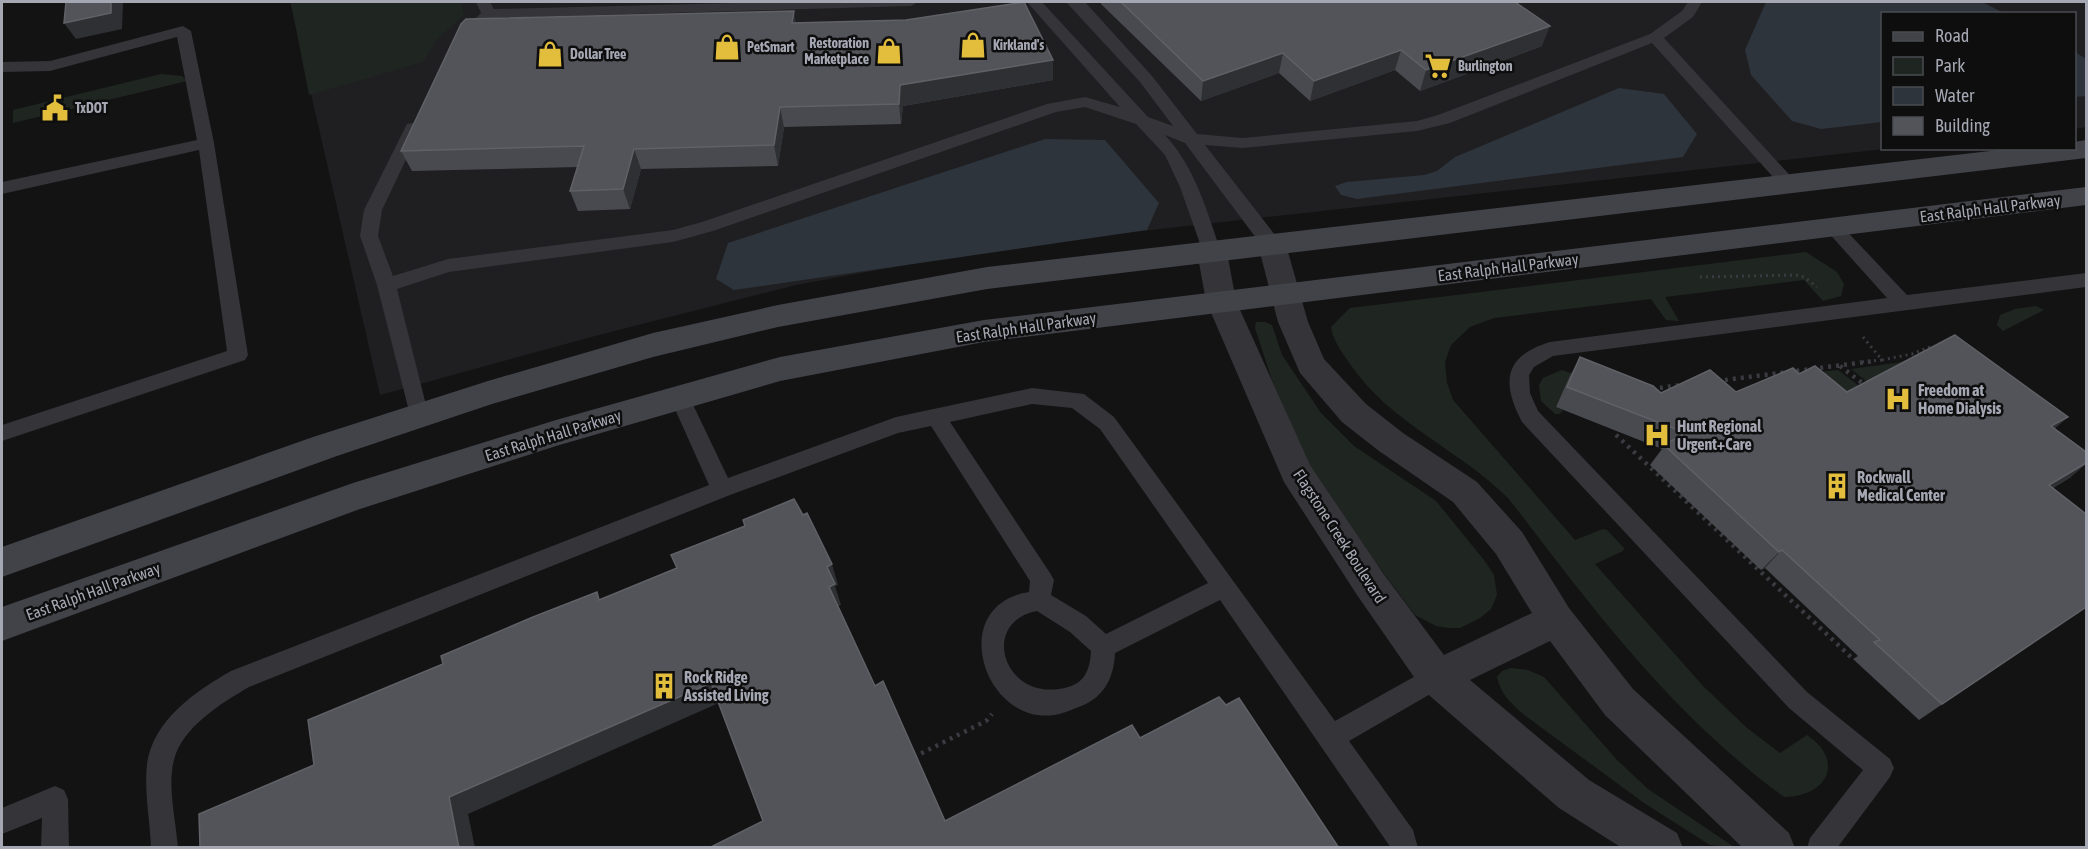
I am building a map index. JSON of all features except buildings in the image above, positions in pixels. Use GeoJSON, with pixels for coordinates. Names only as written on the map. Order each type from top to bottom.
{"type":"FeatureCollection","features":[{"type":"Feature","properties":{"kind":"main road"},"geometry":{"type":"LineString","coordinates":[[2,562],[418,413],[655,345],[841,304],[987,278],[2086,149]]}},
{"type":"Feature","properties":{"kind":"main road","name":"East Ralph Hall Parkway"},"geometry":{"type":"LineString","coordinates":[[2,624],[352,497],[556,433],[780,369],[984,331],[2086,196]]}},
{"type":"Feature","properties":{"kind":"street"},"geometry":{"type":"LineString","coordinates":[[1272,245],[1293,322],[1311,364],[1354,412],[1391,442],[1465,492],[1509,543],[1556,620],[1619,702],[1774,848]]}},
{"type":"Feature","properties":{"kind":"street","name":"Flagstone Creek Boulevard"},"geometry":{"type":"LineString","coordinates":[[1212,252],[1221,301],[1296,472],[1370,584],[1437,677],[1574,794],[1662,848]]}},
{"type":"Feature","properties":{"kind":"street"},"geometry":{"type":"LineString","coordinates":[[1437,677],[1556,620]]}},
{"type":"Feature","properties":{"kind":"lane"},"geometry":{"type":"LineString","coordinates":[[452,50],[486,8],[911,2]]}},
{"type":"Feature","properties":{"kind":"lane"},"geometry":{"type":"LineString","coordinates":[[1034,2],[1172,153],[1189,187],[1212,252]]}},
{"type":"Feature","properties":{"kind":"lane"},"geometry":{"type":"LineString","coordinates":[[1073,2],[1078,3],[1146,79],[1272,245]]}},
{"type":"Feature","properties":{"kind":"lane"},"geometry":{"type":"LineString","coordinates":[[387,285],[448,266],[673,236],[696,230],[1053,108],[1085,102],[1143,119],[1192,139],[1243,144],[1417,126],[1444,119],[1655,37],[1688,14],[1695,2]]}},
{"type":"Feature","properties":{"kind":"lane"},"geometry":{"type":"LineString","coordinates":[[2,68],[50,66],[183,31],[206,143],[238,355],[2,433]]}},
{"type":"Feature","properties":{"kind":"lane"},"geometry":{"type":"LineString","coordinates":[[1655,37],[1788,183]]}},
{"type":"Feature","properties":{"kind":"lane"},"geometry":{"type":"LineString","coordinates":[[418,413],[387,285],[369,236],[372,210],[420,114]]}},
{"type":"Feature","properties":{"kind":"lane"},"geometry":{"type":"LineString","coordinates":[[2,188],[206,143]]}},
{"type":"Feature","properties":{"kind":"lane"},"geometry":{"type":"LineString","coordinates":[[1833,227],[1903,303]]}},
{"type":"Feature","properties":{"kind":"lane"},"geometry":{"type":"LineString","coordinates":[[1820,848],[1881,768],[1798,700],[1529,416],[1516,386],[1521,369],[1530,357],[1550,349],[2086,280]]}},
{"type":"Feature","properties":{"kind":"lane"},"geometry":{"type":"LineString","coordinates":[[165,848],[161,760],[177,730],[214,694],[240,680],[845,442],[935,415],[1032,396],[1077,400],[1107,423],[1331,737],[1403,840],[1405,848]]}},
{"type":"Feature","properties":{"kind":"lane"},"geometry":{"type":"LineString","coordinates":[[680,398],[722,489]]}},
{"type":"Feature","properties":{"kind":"lane"},"geometry":{"type":"LineString","coordinates":[[935,415],[1042,580],[1039,600]]}},
{"type":"Feature","properties":{"kind":"lane"},"geometry":{"type":"LineString","coordinates":[[1102,646],[1224,587]]}},
{"type":"Feature","properties":{"kind":"lane"},"geometry":{"type":"LineString","coordinates":[[1039,600],[1078,624],[1102,646],[1103,669],[1087,693],[1061,705],[1032,702],[1014,692],[997,672],[992,646],[997,623],[1015,606],[1039,600]]}},
{"type":"Feature","properties":{"kind":"lane"},"geometry":{"type":"LineString","coordinates":[[1331,737],[1437,677]]}},
{"type":"Feature","properties":{"kind":"lane"},"geometry":{"type":"LineString","coordinates":[[2,821],[55,799],[56,848]]}},
{"type":"Feature","properties":{"kind":"path"},"geometry":{"type":"LineString","coordinates":[[1694,277],[1804,277],[1812,281],[1882,360]]}},
{"type":"Feature","properties":{"kind":"path"},"geometry":{"type":"LineString","coordinates":[[1713,381],[1882,360],[1912,354],[1932,346],[1941,352]]}},
{"type":"Feature","properties":{"kind":"path"},"geometry":{"type":"LineString","coordinates":[[1839,365],[1871,390]]}},
{"type":"Feature","properties":{"kind":"path"},"geometry":{"type":"LineString","coordinates":[[1747,377],[1753,382]]}},
{"type":"Feature","properties":{"kind":"path"},"geometry":{"type":"LineString","coordinates":[[1647,390],[1691,384]]}},
{"type":"Feature","properties":{"kind":"path"},"geometry":{"type":"LineString","coordinates":[[1619,426],[1615,434],[1853,659]]}},
{"type":"Feature","properties":{"kind":"path"},"geometry":{"type":"LineString","coordinates":[[914,757],[986,720],[1014,692]]}},
{"type":"Feature","properties":{"kind":"shaded area"},"geometry":{"type":"Polygon","coordinates":[[[290,2],[2086,2],[2086,127],[2076,129],[2076,12],[1881,12],[1881,149],[1015,245],[796,285],[595,336],[380,395],[290,2]]]}},
{"type":"Feature","properties":{"kind":"green space"},"geometry":{"type":"Polygon","coordinates":[[[291,2],[461,2],[464,15],[436,40],[423,62],[309,95],[291,2]]]}},
{"type":"Feature","properties":{"kind":"green space"},"geometry":{"type":"Polygon","coordinates":[[[161,74],[182,76],[187,81],[13,123],[13,110],[161,74]]]}},
{"type":"Feature","properties":{"kind":"green space"},"geometry":{"type":"Polygon","coordinates":[[[1806,252],[1837,272],[1844,284],[1841,296],[1823,301],[1804,280],[1665,297],[1679,321],[1666,320],[1651,299],[1494,318],[1470,327],[1451,345],[1445,362],[1447,383],[1453,400],[1575,540],[1603,529],[1607,530],[1624,548],[1623,551],[1595,564],[1703,686],[1747,728],[1780,753],[1807,735],[1819,745],[1826,756],[1828,766],[1821,784],[1811,791],[1784,797],[1743,765],[1669,695],[1603,620],[1509,499],[1469,465],[1385,404],[1350,364],[1338,346],[1331,327],[1350,308],[1806,252]]]}},
{"type":"Feature","properties":{"kind":"green space"},"geometry":{"type":"Polygon","coordinates":[[[2036,306],[2044,310],[2003,331],[1997,325],[2000,315],[2015,309],[2036,306]]]}},
{"type":"Feature","properties":{"kind":"green space"},"geometry":{"type":"Polygon","coordinates":[[[1256,322],[1272,325],[1282,355],[1321,413],[1354,446],[1436,501],[1484,560],[1494,575],[1497,595],[1491,609],[1480,618],[1460,628],[1448,628],[1436,626],[1415,615],[1377,564],[1307,461],[1272,380],[1255,328],[1256,322]]]}},
{"type":"Feature","properties":{"kind":"green space"},"geometry":{"type":"Polygon","coordinates":[[[1909,361],[1875,388],[1851,369],[1909,361]]]}},
{"type":"Feature","properties":{"kind":"green space"},"geometry":{"type":"Polygon","coordinates":[[[1562,370],[1574,374],[1556,407],[1563,410],[1560,414],[1555,414],[1541,401],[1539,385],[1543,378],[1562,370]]]}},
{"type":"Feature","properties":{"kind":"green space"},"geometry":{"type":"Polygon","coordinates":[[[1838,370],[1867,392],[1829,412],[1776,389],[1765,380],[1767,377],[1838,370]]]}},
{"type":"Feature","properties":{"kind":"green space"},"geometry":{"type":"Polygon","coordinates":[[[1511,668],[1528,670],[1544,677],[1617,760],[1648,789],[1734,847],[1710,845],[1644,803],[1527,717],[1508,700],[1499,684],[1497,677],[1502,671],[1511,668]]]}},
{"type":"Feature","properties":{"kind":"water"},"geometry":{"type":"Polygon","coordinates":[[[1766,2],[1982,2],[2002,12],[1881,12],[1881,122],[1821,129],[1792,121],[1751,75],[1745,50],[1766,2]]]}},
{"type":"Feature","properties":{"kind":"water"},"geometry":{"type":"Polygon","coordinates":[[[2076,53],[2086,59],[2086,96],[2076,97],[2076,53]]]}},
{"type":"Feature","properties":{"kind":"water"},"geometry":{"type":"Polygon","coordinates":[[[1619,88],[1664,94],[1697,134],[1683,157],[1357,199],[1341,195],[1335,186],[1347,182],[1424,175],[1437,171],[1455,157],[1619,88]]]}},
{"type":"Feature","properties":{"kind":"water"},"geometry":{"type":"Polygon","coordinates":[[[1045,139],[1105,140],[1159,203],[1147,230],[734,290],[716,279],[728,243],[1045,139]]]}},
{"type":"Feature","properties":{"kind":"place","name":"Kirkland's"},"geometry":{"type":"Point","coordinates":[973,45]}},
{"type":"Feature","properties":{"kind":"place","name":"PetSmart"},"geometry":{"type":"Point","coordinates":[727,47]}},
{"type":"Feature","properties":{"kind":"place","name":"Restoration Marketplace"},"geometry":{"type":"Point","coordinates":[889,51]}},
{"type":"Feature","properties":{"kind":"place","name":"Dollar Tree"},"geometry":{"type":"Point","coordinates":[550,54]}},
{"type":"Feature","properties":{"kind":"place","name":"Burlington"},"geometry":{"type":"Point","coordinates":[1438,66]}},
{"type":"Feature","properties":{"kind":"place","name":"TxDOT"},"geometry":{"type":"Point","coordinates":[55,108]}},
{"type":"Feature","properties":{"kind":"place","name":"Freedom at Home Dialysis"},"geometry":{"type":"Point","coordinates":[1898,399]}},
{"type":"Feature","properties":{"kind":"place","name":"Hunt Regional Urgent+Care"},"geometry":{"type":"Point","coordinates":[1657,435]}},
{"type":"Feature","properties":{"kind":"place","name":"Rockwall Medical Center"},"geometry":{"type":"Point","coordinates":[1837,486]}},
{"type":"Feature","properties":{"kind":"place","name":"Rock Ridge Assisted Living"},"geometry":{"type":"Point","coordinates":[664,686]}}]}
